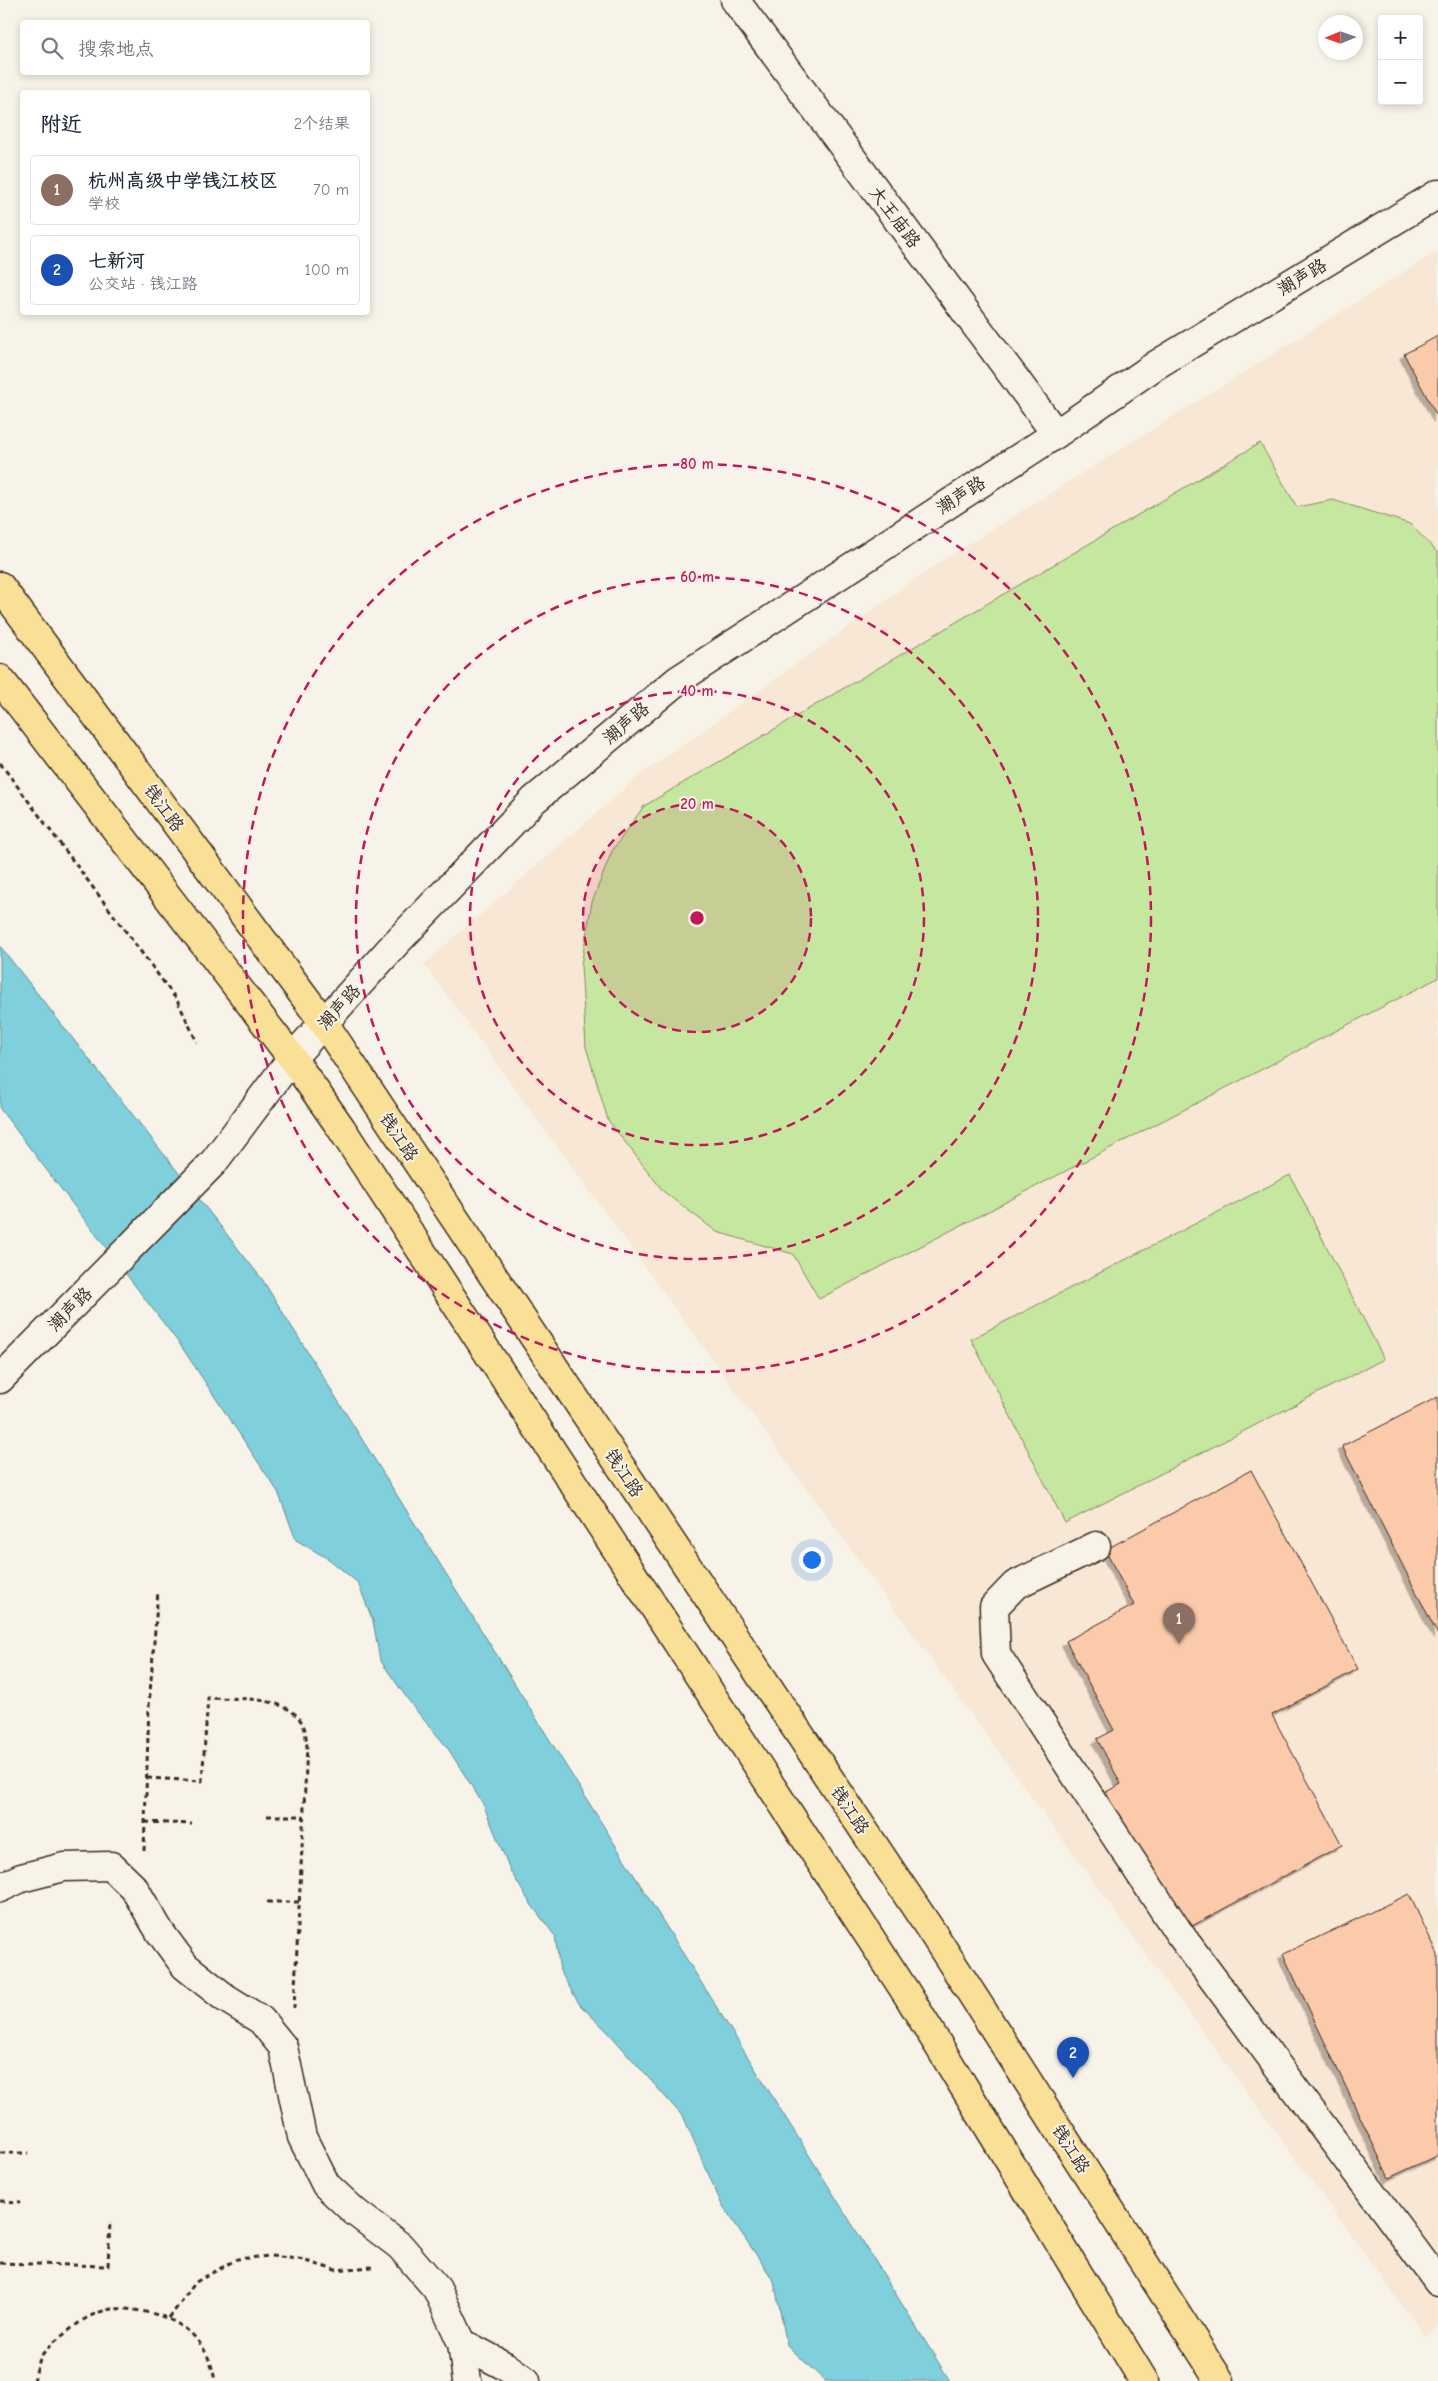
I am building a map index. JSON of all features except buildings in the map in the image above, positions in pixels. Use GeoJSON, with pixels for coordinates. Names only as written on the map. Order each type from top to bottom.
{"type":"FeatureCollection","features":[{"type":"Feature","properties":{"kind":"main road","name":"钱江路"},"geometry":{"type":"LineString","coordinates":[[0,586],[324,1023],[934,1935],[1220,2381]]}},
{"type":"Feature","properties":{"kind":"main road"},"geometry":{"type":"LineString","coordinates":[[0,679],[292,1058],[363,1162],[902,1986],[1144,2381]]}},
{"type":"Feature","properties":{"kind":"street","name":"大王庙路"},"geometry":{"type":"LineString","coordinates":[[735,0],[1056,434]]}},
{"type":"Feature","properties":{"kind":"street","name":"潮声路"},"geometry":{"type":"LineString","coordinates":[[0,1379],[213,1163],[292,1058],[395,944],[534,800],[678,680],[1056,434],[1156,364],[1438,194]]}},
{"type":"Feature","properties":{"kind":"street"},"geometry":{"type":"LineString","coordinates":[[1096,1546],[1015,1585],[994,1607],[996,1654],[1179,1933],[1438,2282]]}},
{"type":"Feature","properties":{"kind":"street"},"geometry":{"type":"LineString","coordinates":[[0,1888],[21,1878],[64,1867],[111,1866],[134,1888],[160,1932],[185,1966],[224,1997],[261,2020],[283,2047],[302,2138],[326,2185],[355,2212],[400,2246],[437,2289],[462,2343],[467,2381]]}},
{"type":"Feature","properties":{"kind":"street"},"geometry":{"type":"LineString","coordinates":[[462,2343],[505,2366],[526,2381]]}},
{"type":"Feature","properties":{"kind":"path"},"geometry":{"type":"LineString","coordinates":[[0,763],[177,1000],[197,1042]]}},
{"type":"Feature","properties":{"kind":"path"},"geometry":{"type":"LineString","coordinates":[[142,1902],[149,1706],[158,1591]]}},
{"type":"Feature","properties":{"kind":"path"},"geometry":{"type":"LineString","coordinates":[[147,1778],[202,1781],[208,1698],[266,1700],[293,1712],[304,1726],[307,1746],[296,2002],[283,2047]]}},
{"type":"Feature","properties":{"kind":"path"},"geometry":{"type":"LineString","coordinates":[[267,1816],[304,1816]]}},
{"type":"Feature","properties":{"kind":"path"},"geometry":{"type":"LineString","coordinates":[[145,1822],[192,1824]]}},
{"type":"Feature","properties":{"kind":"path"},"geometry":{"type":"LineString","coordinates":[[267,1902],[300,1902]]}},
{"type":"Feature","properties":{"kind":"path"},"geometry":{"type":"LineString","coordinates":[[0,2153],[28,2153]]}},
{"type":"Feature","properties":{"kind":"path"},"geometry":{"type":"LineString","coordinates":[[0,2202],[21,2202]]}},
{"type":"Feature","properties":{"kind":"path"},"geometry":{"type":"LineString","coordinates":[[0,2263],[108,2266],[110,2221]]}},
{"type":"Feature","properties":{"kind":"path"},"geometry":{"type":"LineString","coordinates":[[169,2318],[196,2282],[237,2259],[270,2256],[299,2259],[335,2270],[353,2270],[412,2260]]}},
{"type":"Feature","properties":{"kind":"path"},"geometry":{"type":"LineString","coordinates":[[34,2381],[42,2355],[61,2336],[82,2320],[104,2310],[126,2308],[169,2318],[182,2325],[198,2340],[213,2369],[215,2381]]}},
{"type":"Feature","properties":{"kind":"shaded area"},"geometry":{"type":"Polygon","coordinates":[[[1438,251],[1438,2324],[1426,2338],[424,964],[639,776],[937,564],[1438,251]]]}},
{"type":"Feature","properties":{"kind":"green space"},"geometry":{"type":"Polygon","coordinates":[[[1260,443],[1297,507],[1333,500],[1410,524],[1438,553],[1438,978],[819,1299],[793,1254],[717,1232],[664,1192],[608,1120],[586,1047],[581,965],[592,902],[612,851],[644,806],[1260,443]]]}},
{"type":"Feature","properties":{"kind":"green space"},"geometry":{"type":"Polygon","coordinates":[[[1290,1175],[1384,1359],[1065,1523],[971,1339],[1290,1175]]]}},
{"type":"Feature","properties":{"kind":"water"},"geometry":{"type":"Polygon","coordinates":[[[0,946],[262,1279],[950,2381],[825,2381],[787,2345],[774,2281],[721,2203],[684,2118],[608,2032],[580,2005],[560,1971],[555,1936],[530,1903],[511,1872],[483,1804],[447,1747],[414,1708],[380,1660],[373,1621],[358,1583],[330,1560],[296,1540],[278,1492],[181,1346],[0,1109],[0,946]]]}},
{"type":"Feature","properties":{"kind":"place","name":"杭州高级中学钱江校区"},"geometry":{"type":"Point","coordinates":[1179,1644]}},
{"type":"Feature","properties":{"kind":"place","name":"七新河"},"geometry":{"type":"Point","coordinates":[1073,2078]}}]}
